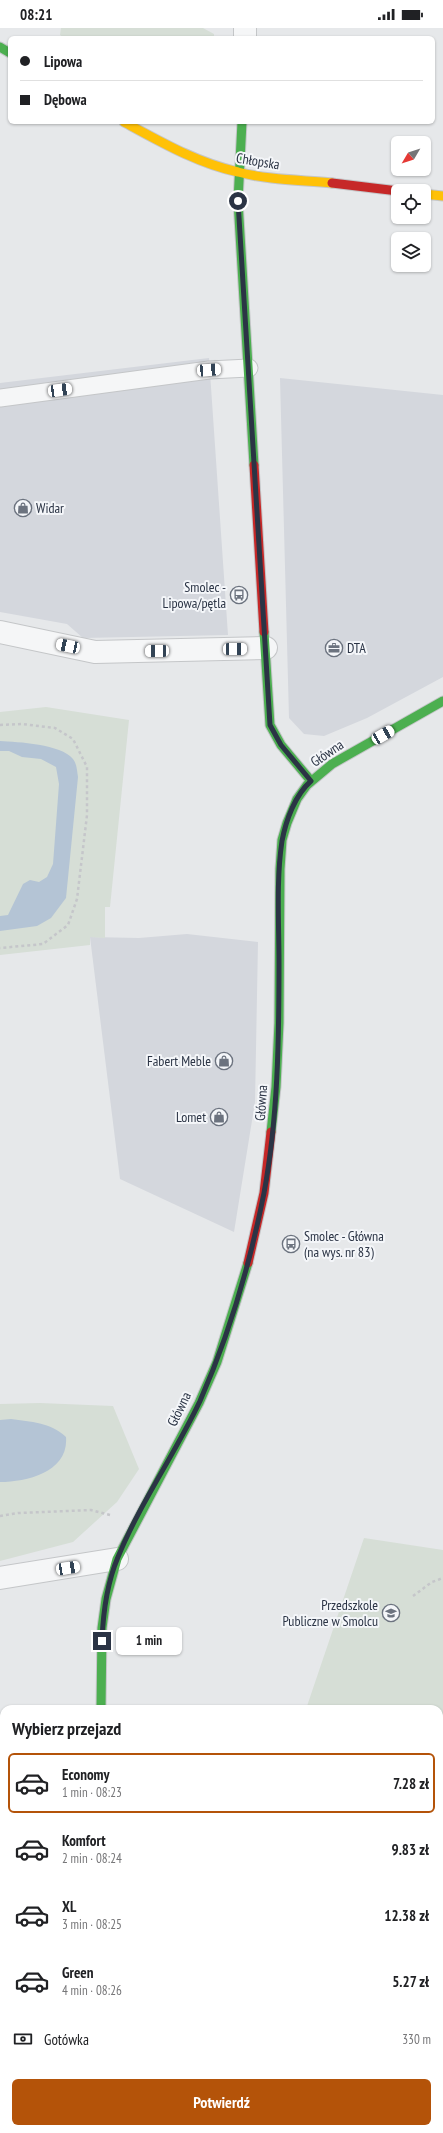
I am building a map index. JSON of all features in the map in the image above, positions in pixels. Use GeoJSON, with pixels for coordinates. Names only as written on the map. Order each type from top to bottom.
{"type":"FeatureCollection","features":[{"type":"Feature","properties":{"kind":"street","name":"Chłopska"},"geometry":{"type":"LineString","coordinates":[[128,124],[195,160],[240,173],[391,190]]}},
{"type":"Feature","properties":{"kind":"street"},"geometry":{"type":"LineString","coordinates":[[242,124],[238,201],[270,725],[281,745],[311,781]]}},
{"type":"Feature","properties":{"kind":"street"},"geometry":{"type":"LineString","coordinates":[[431,195],[443,196]]}},
{"type":"Feature","properties":{"kind":"street"},"geometry":{"type":"LineString","coordinates":[[0,632],[96,652],[266,648]]}},
{"type":"Feature","properties":{"kind":"street","name":"Główna"},"geometry":{"type":"LineString","coordinates":[[102,1705],[102,1628],[106,1599],[117,1559],[199,1403],[217,1362],[249,1261],[264,1193],[276,1086],[282,846],[292,810],[297,799],[311,781],[332,764],[443,701]]}},
{"type":"Feature","properties":{"kind":"street"},"geometry":{"type":"LineString","coordinates":[[0,1578],[117,1559]]}},
{"type":"Feature","properties":{"kind":"lane"},"geometry":{"type":"LineString","coordinates":[[0,398],[209,370],[248,368]]}},
{"type":"Feature","properties":{"kind":"path"},"geometry":{"type":"LineString","coordinates":[[0,725],[22,724],[55,728],[73,739],[87,767],[87,815],[77,899],[68,925],[43,944],[0,948]]}},
{"type":"Feature","properties":{"kind":"path"},"geometry":{"type":"LineString","coordinates":[[0,1516],[18,1513],[91,1510],[111,1515]]}},
{"type":"Feature","properties":{"kind":"path"},"geometry":{"type":"LineString","coordinates":[[413,1596],[432,1582],[443,1578]]}},
{"type":"Feature","properties":{"kind":"shaded area"},"geometry":{"type":"Polygon","coordinates":[[[61,28],[203,28],[214,34],[214,36],[61,36],[60,35],[61,28]]]}},
{"type":"Feature","properties":{"kind":"shaded area"},"geometry":{"type":"Polygon","coordinates":[[[209,358],[228,635],[83,638],[67,624],[0,612],[0,383],[209,358]]]}},
{"type":"Feature","properties":{"kind":"shaded area"},"geometry":{"type":"Polygon","coordinates":[[[280,378],[443,395],[443,677],[367,718],[324,736],[304,734],[289,718],[280,378]]]}},
{"type":"Feature","properties":{"kind":"shaded area"},"geometry":{"type":"Polygon","coordinates":[[[46,707],[129,720],[110,907],[105,907],[105,938],[90,937],[90,945],[0,955],[0,712],[46,707]]]}},
{"type":"Feature","properties":{"kind":"shaded area"},"geometry":{"type":"Polygon","coordinates":[[[187,934],[258,942],[255,1102],[234,1232],[120,1179],[90,937],[139,938],[187,934]]]}},
{"type":"Feature","properties":{"kind":"shaded area"},"geometry":{"type":"Polygon","coordinates":[[[40,1403],[113,1406],[139,1469],[117,1502],[73,1542],[0,1561],[0,1404],[40,1403]]]}},
{"type":"Feature","properties":{"kind":"shaded area","name":"Przedszkole Publiczne w Smolcu"},"geometry":{"type":"Polygon","coordinates":[[[364,1538],[443,1550],[443,1705],[307,1705],[364,1538]]]}},
{"type":"Feature","properties":{"kind":"water"},"geometry":{"type":"Polygon","coordinates":[[[0,741],[39,745],[59,750],[73,759],[76,765],[78,777],[66,898],[51,918],[37,926],[0,931],[0,916],[8,915],[23,884],[30,880],[39,882],[47,877],[53,864],[59,784],[56,767],[41,759],[22,757],[9,751],[0,751],[0,741]]]}},
{"type":"Feature","properties":{"kind":"water"},"geometry":{"type":"Polygon","coordinates":[[[11,1419],[33,1422],[53,1428],[66,1437],[65,1449],[61,1458],[54,1466],[45,1472],[23,1480],[0,1482],[0,1420],[11,1419]]]}},
{"type":"Feature","properties":{"kind":"traffic: fast"},"geometry":{"type":"LineString","coordinates":[[0,47],[8,52]]}},
{"type":"Feature","properties":{"kind":"traffic: fast"},"geometry":{"type":"LineString","coordinates":[[242,124],[238,201],[254,465]]}},
{"type":"Feature","properties":{"kind":"traffic: fast"},"geometry":{"type":"LineString","coordinates":[[264,632],[270,725],[281,745],[311,781]]}},
{"type":"Feature","properties":{"kind":"traffic: fast"},"geometry":{"type":"LineString","coordinates":[[271,1132],[276,1087],[279,1023],[280,869],[282,840],[287,823],[297,799],[307,785],[332,764],[443,701]]}},
{"type":"Feature","properties":{"kind":"traffic: fast"},"geometry":{"type":"LineString","coordinates":[[101,1705],[102,1628],[106,1599],[117,1559],[199,1403],[217,1362],[248,1263]]}},
{"type":"Feature","properties":{"kind":"traffic: slow"},"geometry":{"type":"LineString","coordinates":[[128,124],[180,151],[223,168],[261,177],[332,183]]}},
{"type":"Feature","properties":{"kind":"traffic: slow"},"geometry":{"type":"LineString","coordinates":[[431,195],[443,196]]}},
{"type":"Feature","properties":{"kind":"traffic: jam"},"geometry":{"type":"LineString","coordinates":[[332,183],[391,190]]}},
{"type":"Feature","properties":{"kind":"traffic: jam"},"geometry":{"type":"LineString","coordinates":[[254,465],[264,632]]}},
{"type":"Feature","properties":{"kind":"traffic: jam"},"geometry":{"type":"LineString","coordinates":[[248,1263],[264,1193],[271,1132]]}},
{"type":"Feature","properties":{"kind":"place","name":"Widar"},"geometry":{"type":"Point","coordinates":[23,508]}},
{"type":"Feature","properties":{"kind":"place","name":"Smolec - Lipowa/pętla"},"geometry":{"type":"Point","coordinates":[239,595]}},
{"type":"Feature","properties":{"kind":"place","name":"DTA"},"geometry":{"type":"Point","coordinates":[334,648]}},
{"type":"Feature","properties":{"kind":"place","name":"Fabert Meble"},"geometry":{"type":"Point","coordinates":[224,1061]}},
{"type":"Feature","properties":{"kind":"place","name":"Lomet"},"geometry":{"type":"Point","coordinates":[219,1117]}},
{"type":"Feature","properties":{"kind":"place","name":"Smolec - Główna (na wys. nr 83)"},"geometry":{"type":"Point","coordinates":[291,1244]}},
{"type":"Feature","properties":{"kind":"place","name":"Przedszkole Publiczne w Smolcu"},"geometry":{"type":"Point","coordinates":[391,1613]}},
{"type":"Feature","properties":{"kind":"route"},"geometry":{"type":"LineString","coordinates":[[102,1641],[102,1628],[106,1599],[117,1559],[128,1535],[199,1403],[217,1362],[249,1261],[264,1193],[273,1127],[279,1023],[280,858],[282,840],[297,799],[311,781],[281,745],[270,725],[238,201]]}}]}
